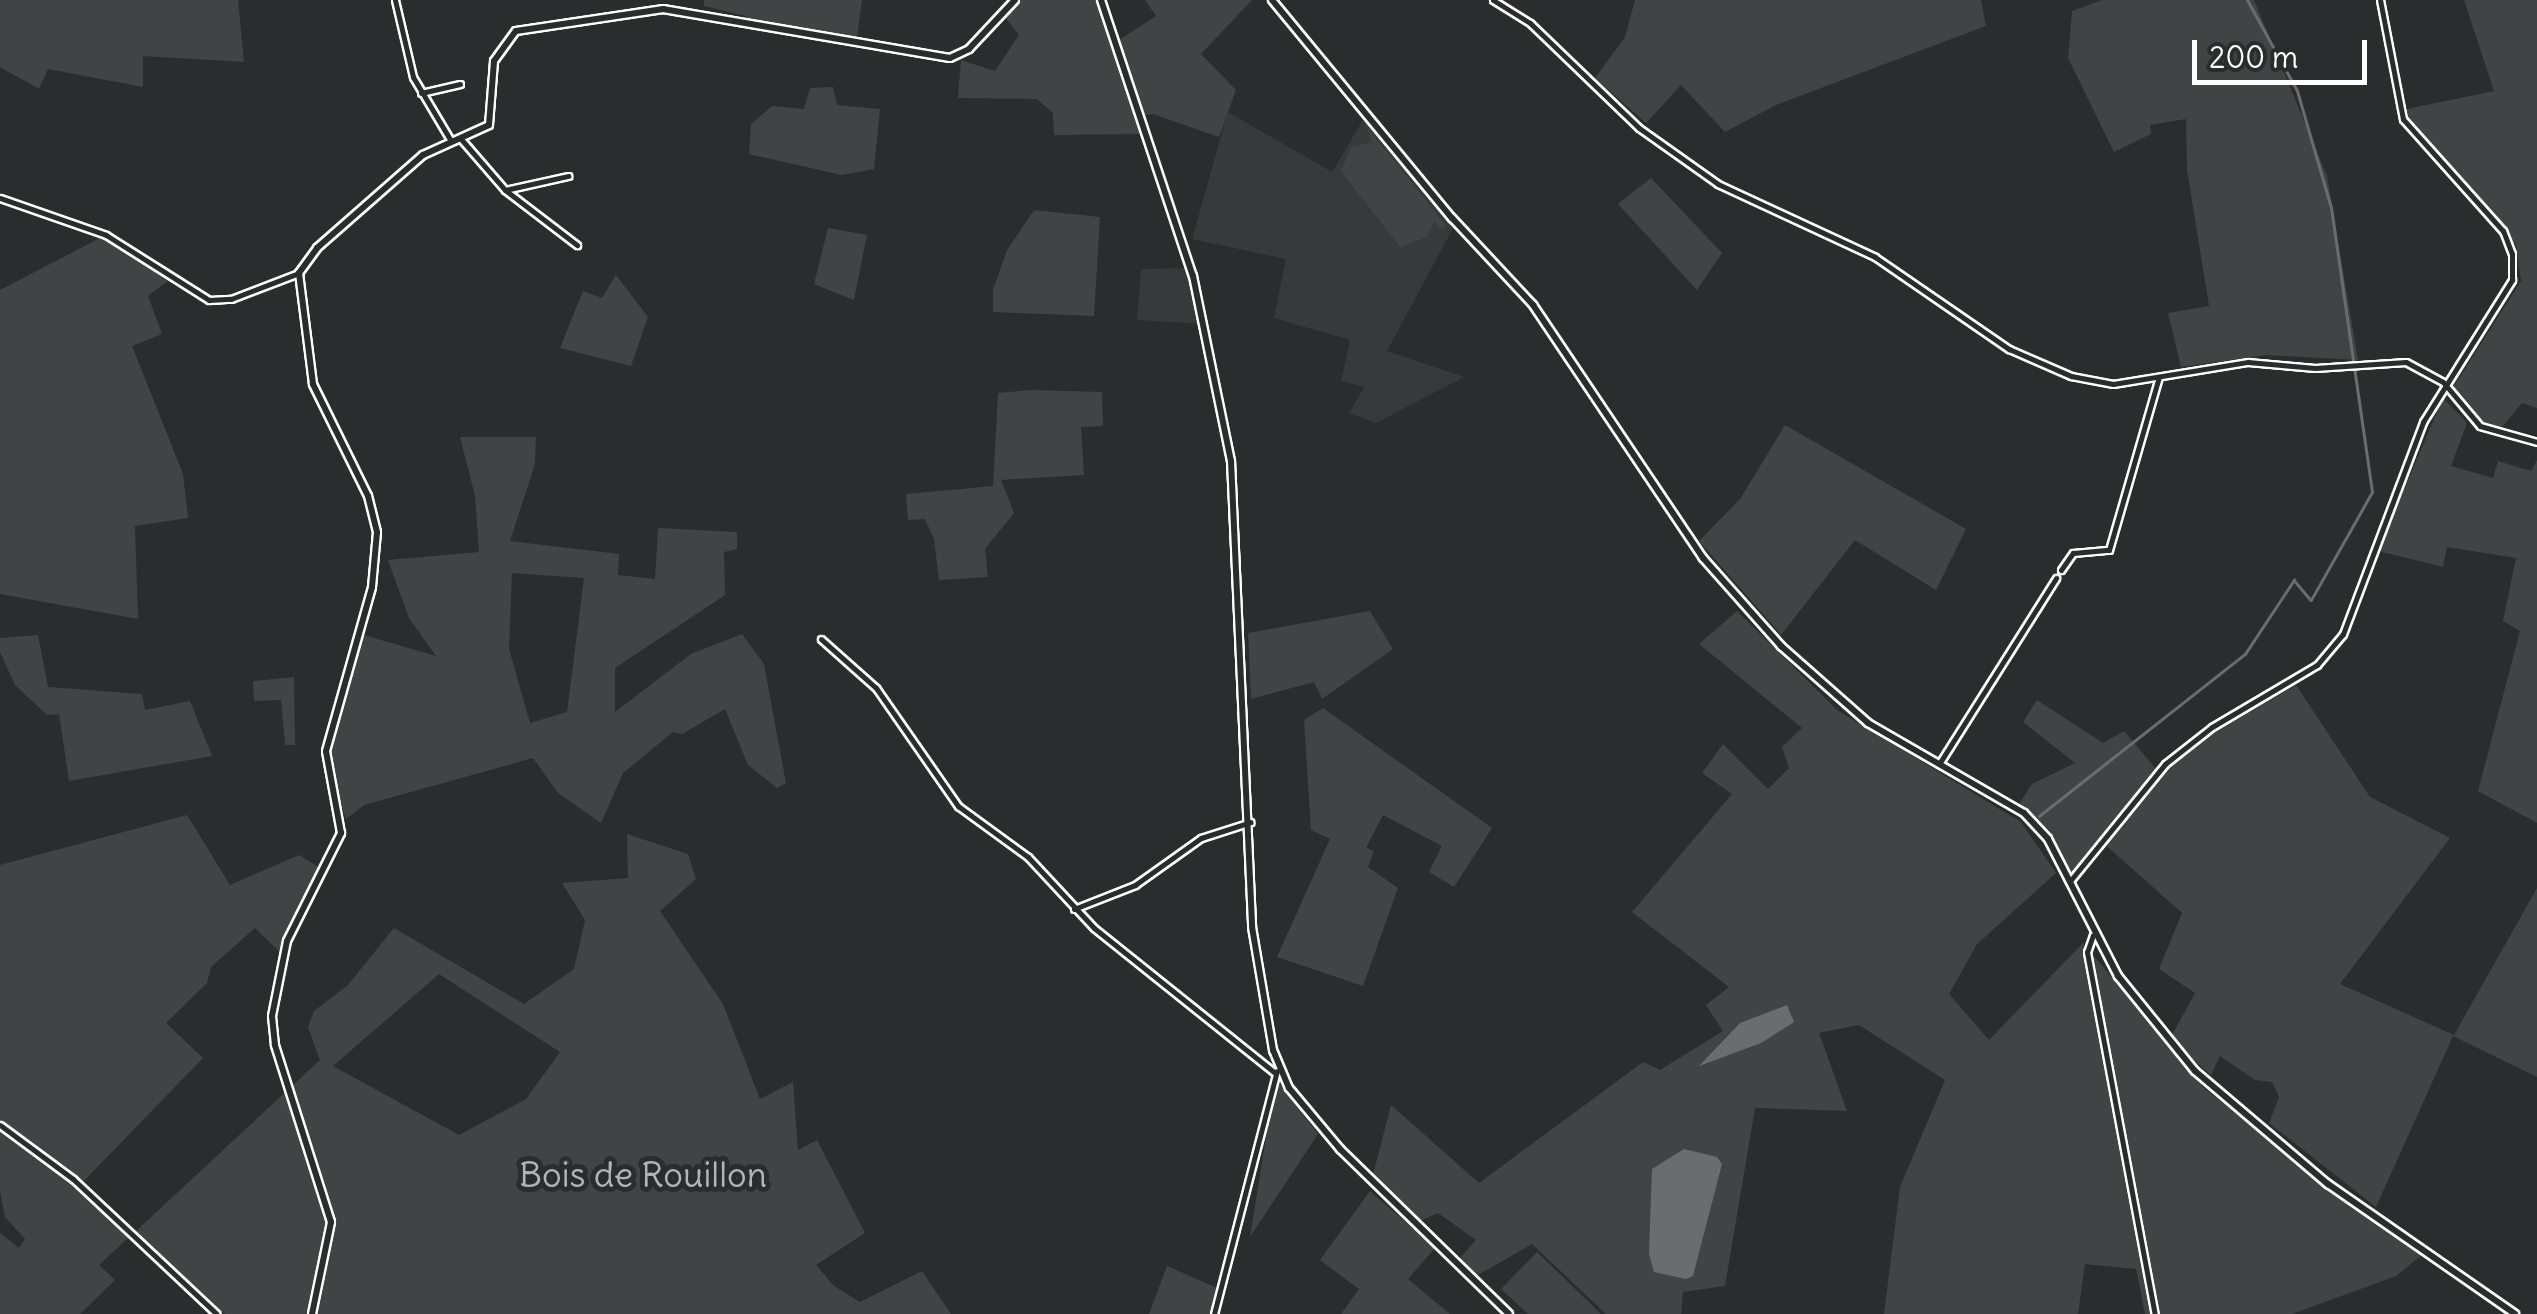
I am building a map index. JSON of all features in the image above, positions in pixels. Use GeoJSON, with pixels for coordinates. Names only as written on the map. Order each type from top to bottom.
{"type":"FeatureCollection","features":[{"type":"Feature","properties":{"kind":"street"},"geometry":{"type":"LineString","coordinates":[[394,0],[421,93],[450,141]]}},
{"type":"Feature","properties":{"kind":"street"},"geometry":{"type":"LineString","coordinates":[[0,198],[106,235],[209,300],[231,299],[299,273],[317,248],[412,164],[450,141],[489,125],[494,61],[506,38],[526,29],[663,9],[950,58],[969,49],[1015,0]]}},
{"type":"Feature","properties":{"kind":"street"},"geometry":{"type":"LineString","coordinates":[[1101,0],[1193,276],[1220,397],[1235,492],[1255,955],[1277,1072],[1214,1314]]}},
{"type":"Feature","properties":{"kind":"street"},"geometry":{"type":"LineString","coordinates":[[1272,0],[1463,231],[1564,345],[1725,586],[1851,710],[2024,813],[2048,839],[2093,935],[2160,1034],[2195,1071],[2328,1184],[2515,1314]]}},
{"type":"Feature","properties":{"kind":"street"},"geometry":{"type":"LineString","coordinates":[[1492,0],[1530,22],[1639,128],[1718,184],[1874,257],[2022,354],[2091,382],[2159,377],[2248,362],[2406,362],[2445,386],[2480,426],[2537,442]]}},
{"type":"Feature","properties":{"kind":"street"},"geometry":{"type":"LineString","coordinates":[[2068,882],[2166,764],[2212,727],[2317,664],[2334,645],[2350,622],[2408,454],[2445,386],[2508,291],[2512,254],[2497,223],[2403,119],[2380,0]]}},
{"type":"Feature","properties":{"kind":"street"},"geometry":{"type":"LineString","coordinates":[[421,93],[460,84]]}},
{"type":"Feature","properties":{"kind":"street"},"geometry":{"type":"LineString","coordinates":[[461,139],[505,190],[577,245]]}},
{"type":"Feature","properties":{"kind":"street"},"geometry":{"type":"LineString","coordinates":[[505,190],[568,176]]}},
{"type":"Feature","properties":{"kind":"street"},"geometry":{"type":"LineString","coordinates":[[299,273],[313,384],[368,496],[377,532],[372,587],[326,751],[341,833],[287,941],[272,1016],[275,1046],[331,1222],[312,1314]]}},
{"type":"Feature","properties":{"kind":"street"},"geometry":{"type":"LineString","coordinates":[[2061,570],[2073,553],[2109,550],[2159,377]]}},
{"type":"Feature","properties":{"kind":"street"},"geometry":{"type":"LineString","coordinates":[[1939,764],[2056,578]]}},
{"type":"Feature","properties":{"kind":"street"},"geometry":{"type":"LineString","coordinates":[[821,639],[876,688],[958,806],[1040,867],[1074,909],[1277,1072],[1340,1150],[1509,1314]]}},
{"type":"Feature","properties":{"kind":"street"},"geometry":{"type":"LineString","coordinates":[[1074,909],[1135,884],[1201,838],[1251,822]]}},
{"type":"Feature","properties":{"kind":"street"},"geometry":{"type":"LineString","coordinates":[[2093,935],[2087,952],[2155,1314]]}},
{"type":"Feature","properties":{"kind":"street"},"geometry":{"type":"LineString","coordinates":[[0,1125],[73,1179],[218,1314]]}},
{"type":"Feature","properties":{"kind":"shaded area"},"geometry":{"type":"Polygon","coordinates":[[[1228,112],[1332,172],[1363,120],[1453,228],[1387,351],[1464,377],[1376,423],[1349,413],[1364,387],[1341,381],[1350,340],[1274,318],[1286,259],[1192,239],[1228,112]]]}},
{"type":"Feature","properties":{"kind":"shaded area"},"geometry":{"type":"Polygon","coordinates":[[[1186,268],[1202,324],[1137,320],[1141,269],[1186,268]]]}},
{"type":"Feature","properties":{"kind":"shaded area"},"geometry":{"type":"Polygon","coordinates":[[[1787,1005],[1794,1022],[1761,1043],[1699,1066],[1740,1023],[1787,1005]]]}},
{"type":"Feature","properties":{"kind":"shaded area"},"geometry":{"type":"Polygon","coordinates":[[[1684,1149],[1717,1157],[1722,1164],[1693,1276],[1686,1279],[1654,1272],[1649,1254],[1652,1169],[1684,1149]]]}},
{"type":"Feature","properties":{"kind":"green space"},"geometry":{"type":"Polygon","coordinates":[[[0,0],[238,0],[244,62],[143,56],[143,87],[48,69],[39,89],[0,67],[0,0]]]}},
{"type":"Feature","properties":{"kind":"green space"},"geometry":{"type":"Polygon","coordinates":[[[704,0],[862,0],[856,46],[751,28],[746,16],[704,6],[704,0]]]}},
{"type":"Feature","properties":{"kind":"green space"},"geometry":{"type":"Polygon","coordinates":[[[1020,0],[1101,0],[1119,40],[1156,16],[1145,0],[1252,0],[1201,54],[1236,90],[1219,137],[1153,114],[1138,116],[1141,134],[1054,135],[1053,113],[1037,99],[958,98],[961,60],[995,71],[1019,35],[1002,13],[1020,0]]]}},
{"type":"Feature","properties":{"kind":"green space"},"geometry":{"type":"Polygon","coordinates":[[[1635,0],[1981,0],[1986,26],[1776,105],[1725,132],[1681,85],[1646,123],[1595,78],[1625,37],[1635,0]]]}},
{"type":"Feature","properties":{"kind":"green space"},"geometry":{"type":"Polygon","coordinates":[[[2102,0],[2254,0],[2327,176],[2358,360],[2267,355],[2181,367],[2168,313],[2209,306],[2187,170],[2186,119],[2150,125],[2151,134],[2114,152],[2068,58],[2072,11],[2102,0]]]}},
{"type":"Feature","properties":{"kind":"green space"},"geometry":{"type":"Polygon","coordinates":[[[2464,0],[2537,0],[2537,408],[2522,403],[2499,431],[2475,418],[2452,389],[2521,281],[2516,245],[2402,110],[2494,91],[2464,0]]]}},
{"type":"Feature","properties":{"kind":"green space"},"geometry":{"type":"Polygon","coordinates":[[[833,87],[837,105],[880,109],[874,169],[842,175],[749,154],[751,124],[772,106],[804,109],[810,88],[833,87]]]}},
{"type":"Feature","properties":{"kind":"green space"},"geometry":{"type":"Polygon","coordinates":[[[1365,124],[1446,226],[1442,230],[1434,221],[1427,237],[1400,247],[1341,171],[1351,147],[1372,142],[1365,124]]]}},
{"type":"Feature","properties":{"kind":"green space"},"geometry":{"type":"Polygon","coordinates":[[[1651,178],[1722,253],[1697,290],[1618,204],[1651,178]]]}},
{"type":"Feature","properties":{"kind":"green space"},"geometry":{"type":"Polygon","coordinates":[[[1034,210],[1100,217],[1094,316],[993,312],[993,290],[1007,250],[1034,210]]]}},
{"type":"Feature","properties":{"kind":"green space"},"geometry":{"type":"Polygon","coordinates":[[[828,228],[867,235],[854,300],[814,284],[828,228]]]}},
{"type":"Feature","properties":{"kind":"green space"},"geometry":{"type":"Polygon","coordinates":[[[102,237],[168,281],[148,296],[162,334],[132,346],[183,474],[188,518],[135,526],[138,619],[0,594],[0,290],[102,237]]]}},
{"type":"Feature","properties":{"kind":"green space"},"geometry":{"type":"Polygon","coordinates":[[[616,275],[648,317],[631,366],[560,348],[583,291],[602,298],[616,275]]]}},
{"type":"Feature","properties":{"kind":"green space"},"geometry":{"type":"Polygon","coordinates":[[[1102,392],[1103,426],[1081,427],[1084,475],[1001,480],[1014,513],[985,549],[988,577],[939,580],[934,539],[925,519],[908,520],[906,494],[993,486],[998,393],[1102,392]]]}},
{"type":"Feature","properties":{"kind":"green space"},"geometry":{"type":"Polygon","coordinates":[[[2443,398],[2467,423],[2451,466],[2493,478],[2498,461],[2531,471],[2537,460],[2537,823],[2478,791],[2520,631],[2503,621],[2516,558],[2447,547],[2443,567],[2378,551],[2443,398]]]}},
{"type":"Feature","properties":{"kind":"green space"},"geometry":{"type":"Polygon","coordinates":[[[1785,425],[1966,529],[1936,590],[1855,540],[1781,635],[1699,541],[1740,499],[1785,425]]]}},
{"type":"Feature","properties":{"kind":"green space"},"geometry":{"type":"Polygon","coordinates":[[[460,437],[536,437],[535,464],[510,541],[619,554],[618,575],[655,579],[658,528],[737,532],[737,549],[724,552],[725,595],[615,668],[615,712],[691,654],[742,634],[764,664],[786,783],[777,788],[748,765],[725,709],[682,734],[673,732],[623,773],[601,823],[558,793],[533,758],[364,805],[346,819],[330,769],[332,743],[364,635],[436,656],[409,618],[388,560],[479,552],[475,496],[460,437]],[[512,573],[509,649],[530,723],[567,712],[584,578],[512,573]]]}},
{"type":"Feature","properties":{"kind":"green space"},"geometry":{"type":"Polygon","coordinates":[[[1370,611],[1393,649],[1322,699],[1314,682],[1251,699],[1248,633],[1370,611]]]}},
{"type":"Feature","properties":{"kind":"green space"},"geometry":{"type":"Polygon","coordinates":[[[1737,611],[1837,710],[2021,822],[2056,873],[1977,944],[1949,994],[1989,1040],[2083,943],[2205,1089],[2422,1255],[2396,1276],[2292,1314],[2145,1314],[2136,1269],[2085,1264],[2078,1314],[1884,1314],[1900,1187],[1945,1080],[1859,1025],[1819,1033],[1847,1111],[1755,1108],[1725,1286],[1683,1292],[1681,1314],[1606,1314],[1532,1244],[1478,1275],[1459,1259],[1476,1240],[1438,1213],[1420,1221],[1373,1175],[1391,1105],[1479,1183],[1643,1062],[1660,1070],[1723,1031],[1706,1005],[1729,987],[1632,912],[1732,794],[1702,773],[1723,744],[1768,789],[1789,768],[1782,747],[1802,728],[1699,644],[1737,611]]]}},
{"type":"Feature","properties":{"kind":"green space"},"geometry":{"type":"Polygon","coordinates":[[[38,635],[48,687],[142,694],[145,710],[190,701],[212,756],[69,781],[59,714],[47,715],[15,685],[0,652],[0,638],[38,635]]]}},
{"type":"Feature","properties":{"kind":"green space"},"geometry":{"type":"Polygon","coordinates":[[[294,677],[295,745],[285,745],[281,700],[254,701],[253,681],[294,677]]]}},
{"type":"Feature","properties":{"kind":"green space"},"geometry":{"type":"Polygon","coordinates":[[[2296,685],[2370,797],[2450,838],[2340,984],[2454,1035],[2537,888],[2537,1077],[2453,1036],[2376,1207],[2269,1123],[2279,1097],[2272,1082],[2255,1080],[2220,1056],[2211,1075],[2170,1039],[2195,993],[2159,969],[2182,913],[2100,840],[2071,875],[2049,830],[2019,804],[2032,784],[2075,763],[2023,722],[2037,700],[2103,743],[2124,731],[2155,768],[2296,685]]]}},
{"type":"Feature","properties":{"kind":"green space"},"geometry":{"type":"Polygon","coordinates":[[[1323,708],[1492,828],[1454,887],[1429,872],[1442,846],[1383,815],[1366,848],[1374,851],[1368,867],[1398,888],[1363,986],[1277,957],[1330,839],[1311,830],[1304,720],[1323,708]]]}},
{"type":"Feature","properties":{"kind":"green space"},"geometry":{"type":"Polygon","coordinates":[[[187,815],[230,885],[299,855],[320,868],[281,953],[255,928],[211,967],[207,983],[166,1023],[203,1058],[78,1187],[129,1237],[99,1265],[115,1280],[80,1314],[0,1314],[0,1233],[19,1248],[25,1239],[5,1217],[0,1191],[0,865],[187,815]]]}},
{"type":"Feature","properties":{"kind":"green space","name":"Bois de Rouillon"},"geometry":{"type":"Polygon","coordinates":[[[627,834],[688,854],[696,879],[660,911],[723,1004],[760,1099],[793,1082],[798,1150],[817,1140],[865,1233],[816,1265],[834,1286],[860,1302],[922,1271],[951,1314],[225,1314],[135,1232],[320,1060],[308,1027],[314,1011],[347,986],[394,928],[524,1004],[574,969],[585,920],[562,883],[628,878],[627,834]],[[439,974],[333,1066],[459,1135],[526,1099],[560,1052],[439,974]]]}},
{"type":"Feature","properties":{"kind":"green space"},"geometry":{"type":"Polygon","coordinates":[[[1279,1084],[1318,1134],[1250,1237],[1274,1087],[1279,1084]]]}},
{"type":"Feature","properties":{"kind":"green space"},"geometry":{"type":"Polygon","coordinates":[[[1370,1191],[1435,1248],[1408,1279],[1450,1314],[1341,1314],[1359,1289],[1320,1260],[1370,1191]]]}},
{"type":"Feature","properties":{"kind":"green space"},"geometry":{"type":"Polygon","coordinates":[[[1537,1252],[1600,1314],[1528,1314],[1501,1289],[1537,1252]]]}},
{"type":"Feature","properties":{"kind":"green space"},"geometry":{"type":"Polygon","coordinates":[[[1167,1266],[1217,1288],[1209,1314],[1149,1314],[1167,1266]]]}},
{"type":"Feature","properties":{"kind":"waterway"},"geometry":{"type":"LineString","coordinates":[[2039,816],[2245,654],[2294,580],[2311,600],[2372,492],[2331,208],[2297,91],[2247,0]]}}]}
